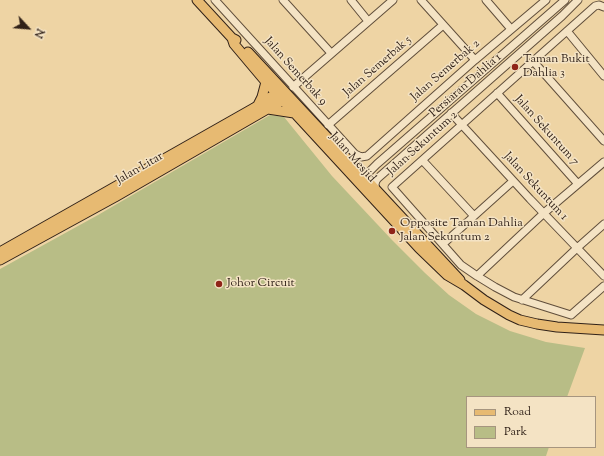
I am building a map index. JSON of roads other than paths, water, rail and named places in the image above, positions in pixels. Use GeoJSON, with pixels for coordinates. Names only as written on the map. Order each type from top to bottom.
{"type":"FeatureCollection","features":[{"type":"Feature","properties":{"kind":"main road","name":"Jalan Mesjid"},"geometry":{"type":"LineString","coordinates":[[197,0],[232,38],[238,41],[283,95],[364,177],[452,270],[464,285]]}},
{"type":"Feature","properties":{"kind":"main road","name":"Jalan Mesjid"},"geometry":{"type":"LineString","coordinates":[[232,38],[234,44],[266,82],[283,95],[294,113],[419,248],[448,275],[484,300],[520,320],[550,326],[604,330]]}},
{"type":"Feature","properties":{"kind":"main road"},"geometry":{"type":"LineString","coordinates":[[258,105],[266,82]]}},
{"type":"Feature","properties":{"kind":"main road","name":"Jalan Litar"},"geometry":{"type":"LineString","coordinates":[[0,252],[258,105],[283,95]]}},
{"type":"Feature","properties":{"kind":"main road","name":"Jalan Litar"},"geometry":{"type":"LineString","coordinates":[[0,260],[115,197],[268,109],[283,95]]}},
{"type":"Feature","properties":{"kind":"main road"},"geometry":{"type":"LineString","coordinates":[[268,109],[294,113]]}},
{"type":"Feature","properties":{"kind":"street","name":"Jalan Semerbak 9"},"geometry":{"type":"LineString","coordinates":[[216,0],[328,125],[355,154],[361,157]]}},
{"type":"Feature","properties":{"kind":"street"},"geometry":{"type":"LineString","coordinates":[[283,0],[331,53]]}},
{"type":"Feature","properties":{"kind":"street"},"geometry":{"type":"LineString","coordinates":[[351,0],[368,20]]}},
{"type":"Feature","properties":{"kind":"street"},"geometry":{"type":"LineString","coordinates":[[293,86],[393,0]]}},
{"type":"Feature","properties":{"kind":"street"},"geometry":{"type":"LineString","coordinates":[[421,0],[475,60]]}},
{"type":"Feature","properties":{"kind":"street"},"geometry":{"type":"LineString","coordinates":[[486,0],[511,29]]}},
{"type":"Feature","properties":{"kind":"street","name":"Jalan Semerbak 2"},"geometry":{"type":"LineString","coordinates":[[361,157],[367,156],[475,60],[546,0]]}},
{"type":"Feature","properties":{"kind":"street","name":"Persiaran Dahlia 1"},"geometry":{"type":"LineString","coordinates":[[376,191],[376,181],[562,16],[578,0]]}},
{"type":"Feature","properties":{"kind":"street","name":"Persiaran Dahlia 1"},"geometry":{"type":"LineString","coordinates":[[364,177],[562,1]]}},
{"type":"Feature","properties":{"kind":"street","name":"Jalan Sekuntum 2"},"geometry":{"type":"LineString","coordinates":[[604,7],[600,5],[595,6],[392,187],[461,265],[495,287],[522,300],[571,314],[604,286]]}},
{"type":"Feature","properties":{"kind":"street","name":"Jalan Semerbak 5"},"geometry":{"type":"LineString","coordinates":[[328,125],[443,25]]}},
{"type":"Feature","properties":{"kind":"street"},"geometry":{"type":"LineString","coordinates":[[567,32],[604,76]]}},
{"type":"Feature","properties":{"kind":"street"},"geometry":{"type":"LineString","coordinates":[[534,61],[604,142]]}},
{"type":"Feature","properties":{"kind":"street","name":"Jalan Sekuntum 7"},"geometry":{"type":"LineString","coordinates":[[497,93],[578,184]]}},
{"type":"Feature","properties":{"kind":"street","name":"Jalan Sekuntum 1"},"geometry":{"type":"LineString","coordinates":[[451,113],[513,181],[604,276]]}},
{"type":"Feature","properties":{"kind":"street"},"geometry":{"type":"LineString","coordinates":[[424,162],[474,216]]}},
{"type":"Feature","properties":{"kind":"street"},"geometry":{"type":"LineString","coordinates":[[477,276],[544,213],[604,162]]}},
{"type":"Feature","properties":{"kind":"street"},"geometry":{"type":"LineString","coordinates":[[377,164],[377,172],[385,173]]}},
{"type":"Feature","properties":{"kind":"street"},"geometry":{"type":"LineString","coordinates":[[362,187],[364,177]]}},
{"type":"Feature","properties":{"kind":"street"},"geometry":{"type":"LineString","coordinates":[[443,244],[513,181]]}},
{"type":"Feature","properties":{"kind":"street"},"geometry":{"type":"LineString","coordinates":[[522,300],[604,224]]}},
{"type":"Feature","properties":{"kind":"place","name":"Taman Bukit Dahlia 3"},"geometry":{"type":"Point","coordinates":[515,67]}},
{"type":"Feature","properties":{"kind":"place","name":"Opposite Taman Dahlia Jalan Sekuntum 2"},"geometry":{"type":"Point","coordinates":[392,231]}},
{"type":"Feature","properties":{"kind":"place","name":"Johor Circuit"},"geometry":{"type":"Point","coordinates":[219,284]}}]}
